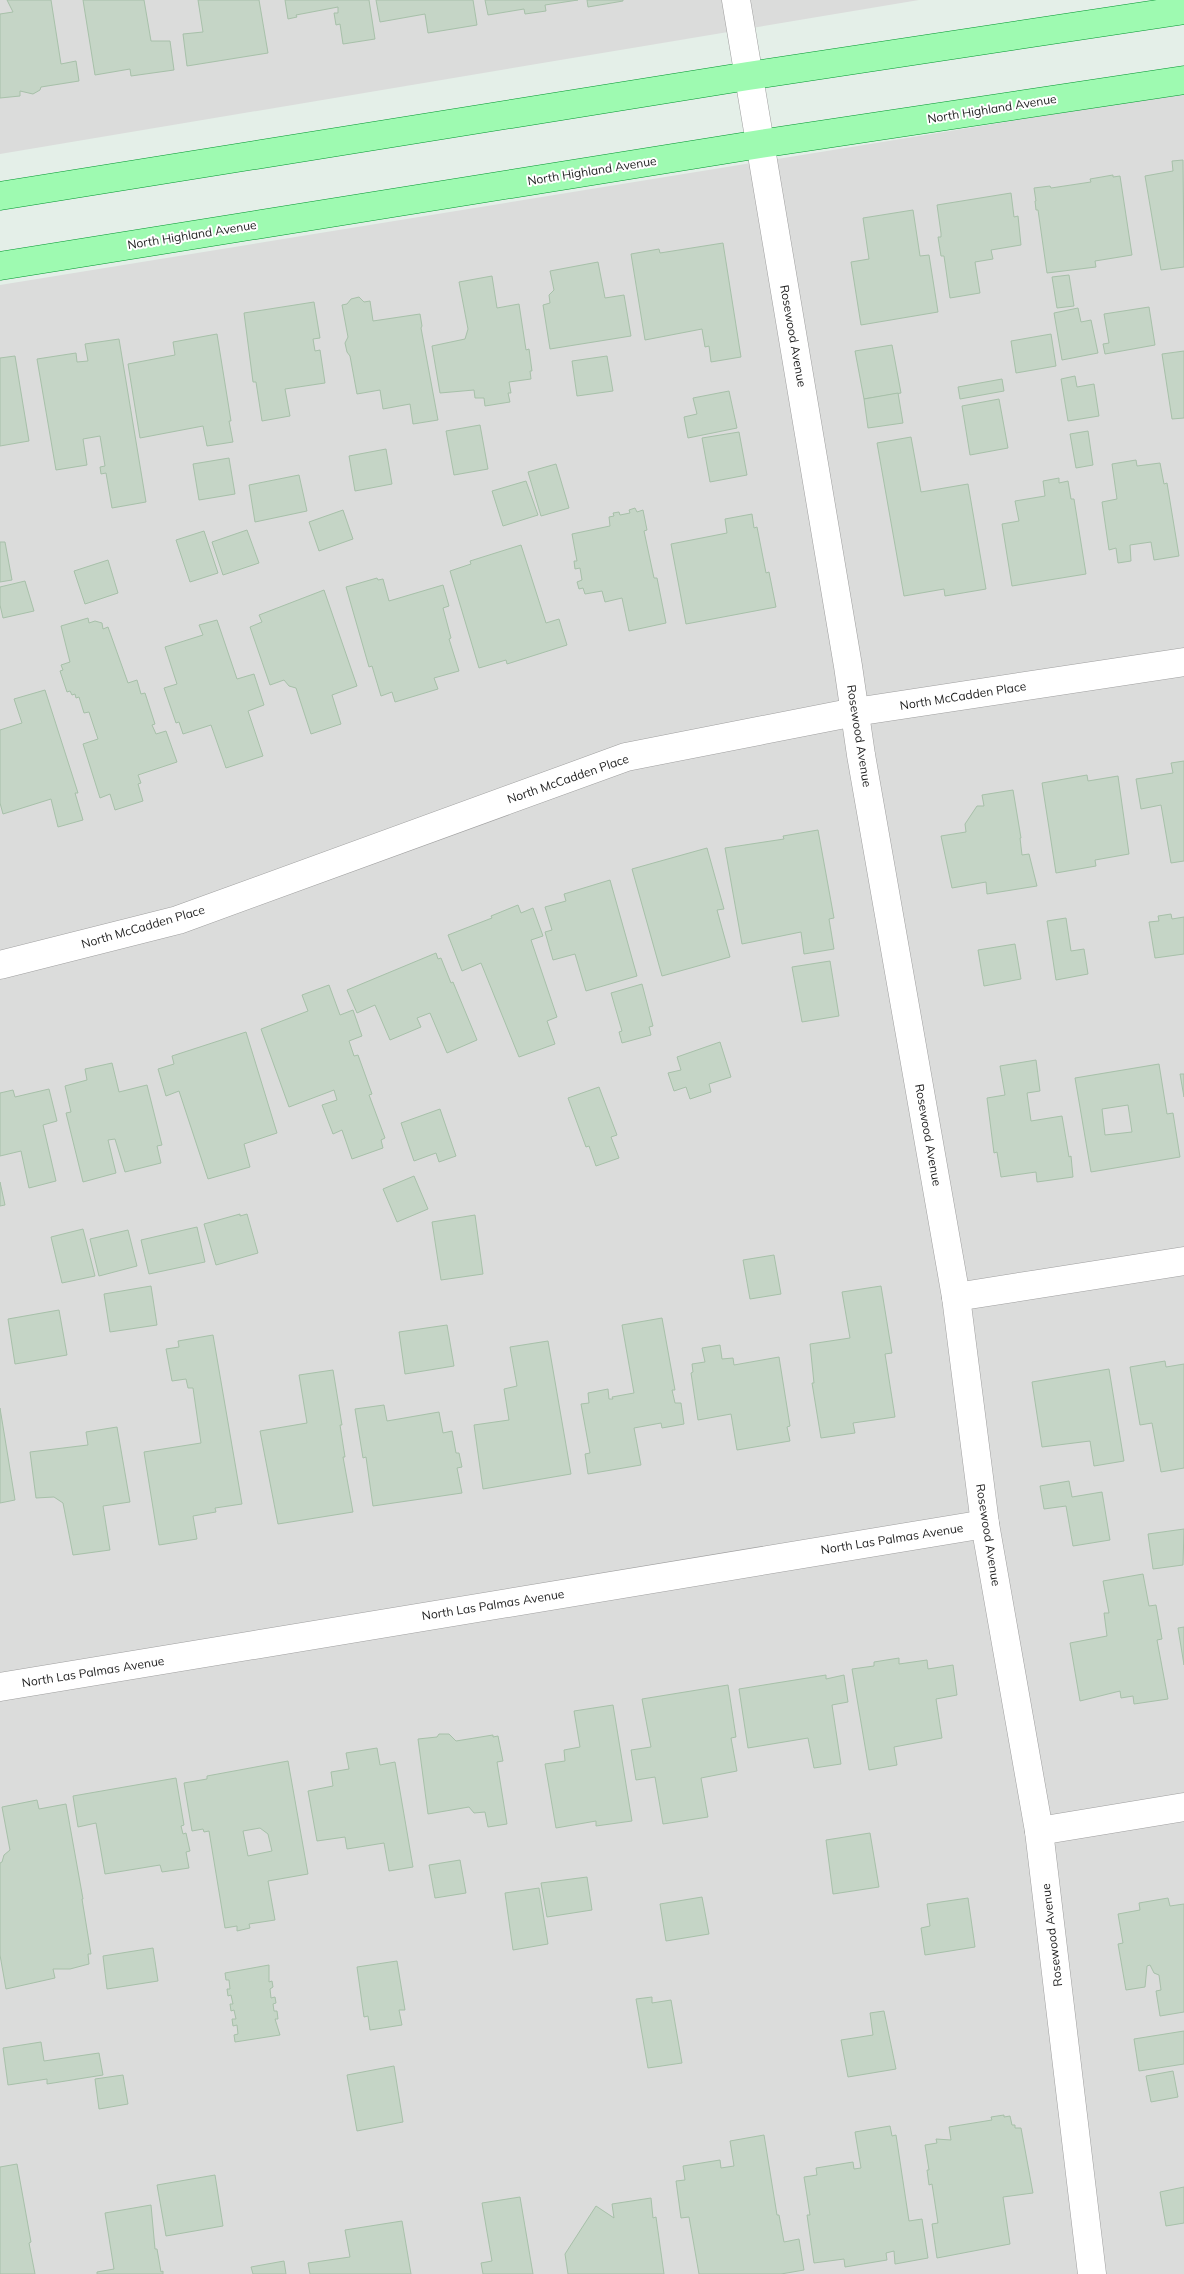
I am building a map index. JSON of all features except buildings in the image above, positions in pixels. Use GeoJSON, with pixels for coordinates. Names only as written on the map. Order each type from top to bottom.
{"type":"FeatureCollection","features":[{"type":"Feature","properties":{"kind":"main road"},"geometry":{"type":"LineString","coordinates":[[0,196],[748,76],[1184,10]]}},
{"type":"Feature","properties":{"kind":"main road","name":"North Highland Avenue"},"geometry":{"type":"LineString","coordinates":[[0,266],[760,144],[1184,80]]}},
{"type":"Feature","properties":{"kind":"street","name":"Rosewood Avenue"},"geometry":{"type":"LineString","coordinates":[[736,0],[855,712],[956,1297],[985,1524],[1039,1831],[1092,2274]]}},
{"type":"Feature","properties":{"kind":"street","name":"North McCadden Place"},"geometry":{"type":"LineString","coordinates":[[0,965],[178,920],[626,757],[855,712],[1184,662]]}},
{"type":"Feature","properties":{"kind":"street"},"geometry":{"type":"LineString","coordinates":[[956,1297],[1184,1261]]}},
{"type":"Feature","properties":{"kind":"street","name":"North Las Palmas Avenue"},"geometry":{"type":"LineString","coordinates":[[0,1687],[985,1524]]}},
{"type":"Feature","properties":{"kind":"street"},"geometry":{"type":"LineString","coordinates":[[1039,1831],[1184,1807]]}},
{"type":"Feature","properties":{"kind":"shaded area"},"geometry":{"type":"Polygon","coordinates":[[[0,0],[919,0],[0,154],[0,0]]]}},
{"type":"Feature","properties":{"kind":"shaded area"},"geometry":{"type":"Polygon","coordinates":[[[1184,93],[1184,2274],[0,2274],[0,285],[1184,93]]]}}]}
